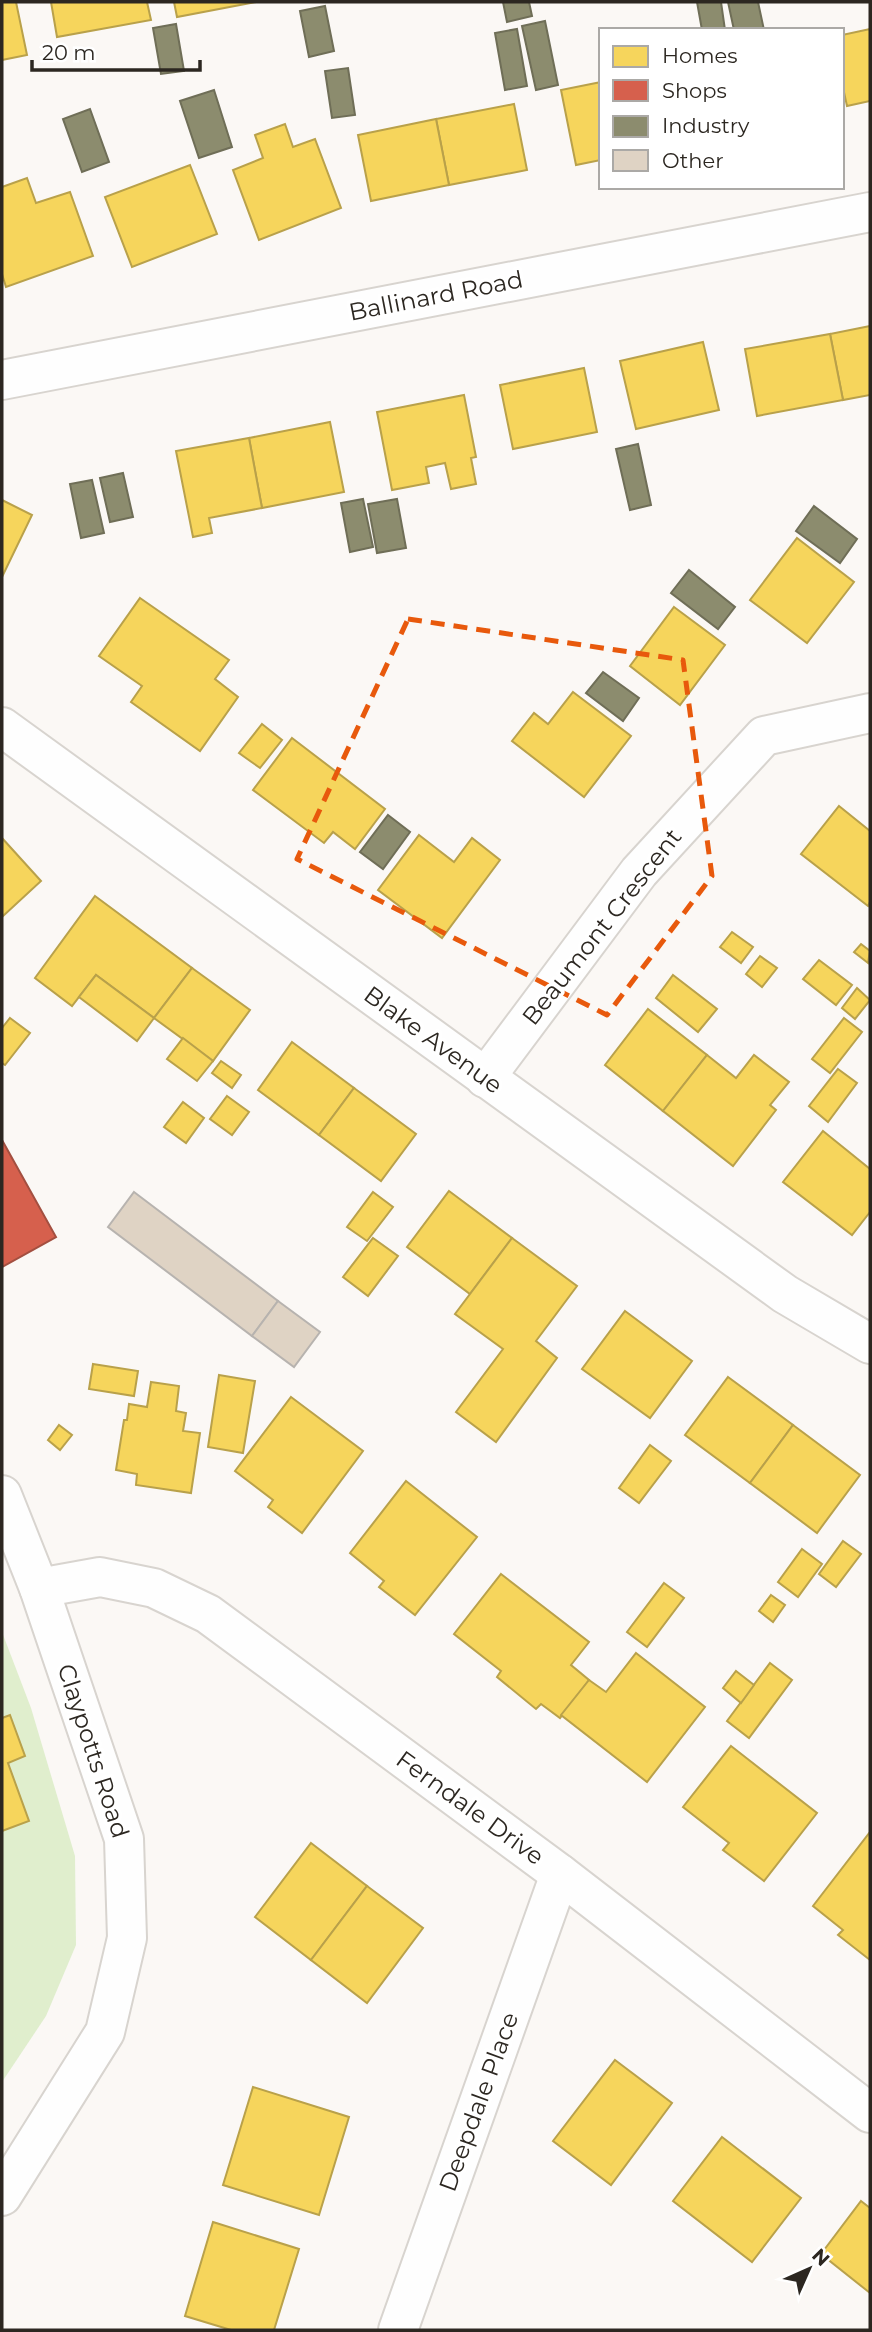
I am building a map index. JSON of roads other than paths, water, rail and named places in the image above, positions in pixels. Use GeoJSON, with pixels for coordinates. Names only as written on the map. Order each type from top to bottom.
{"type":"FeatureCollection","features":[{"type":"Feature","properties":{"kind":"street","name":"Ballinard Road"},"geometry":{"type":"LineString","coordinates":[[2,380],[870,212]]}},
{"type":"Feature","properties":{"kind":"street","name":"Beaumont Crescent"},"geometry":{"type":"LineString","coordinates":[[485,1078],[639,872],[764,736],[870,713]]}},
{"type":"Feature","properties":{"kind":"street","name":"Blake Avenue"},"geometry":{"type":"LineString","coordinates":[[2,727],[785,1294],[870,1344]]}},
{"type":"Feature","properties":{"kind":"street","name":"Claypotts Road"},"geometry":{"type":"LineString","coordinates":[[2,1495],[39,1588],[124,1839],[127,1938],[105,2032],[2,2196]]}},
{"type":"Feature","properties":{"kind":"street","name":"Ferndale Drive"},"geometry":{"type":"LineString","coordinates":[[39,1588],[100,1577],[155,1588],[208,1614],[560,1874],[870,2113]]}},
{"type":"Feature","properties":{"kind":"street","name":"Deepdale Place"},"geometry":{"type":"LineString","coordinates":[[398,2330],[560,1874]]}}]}
